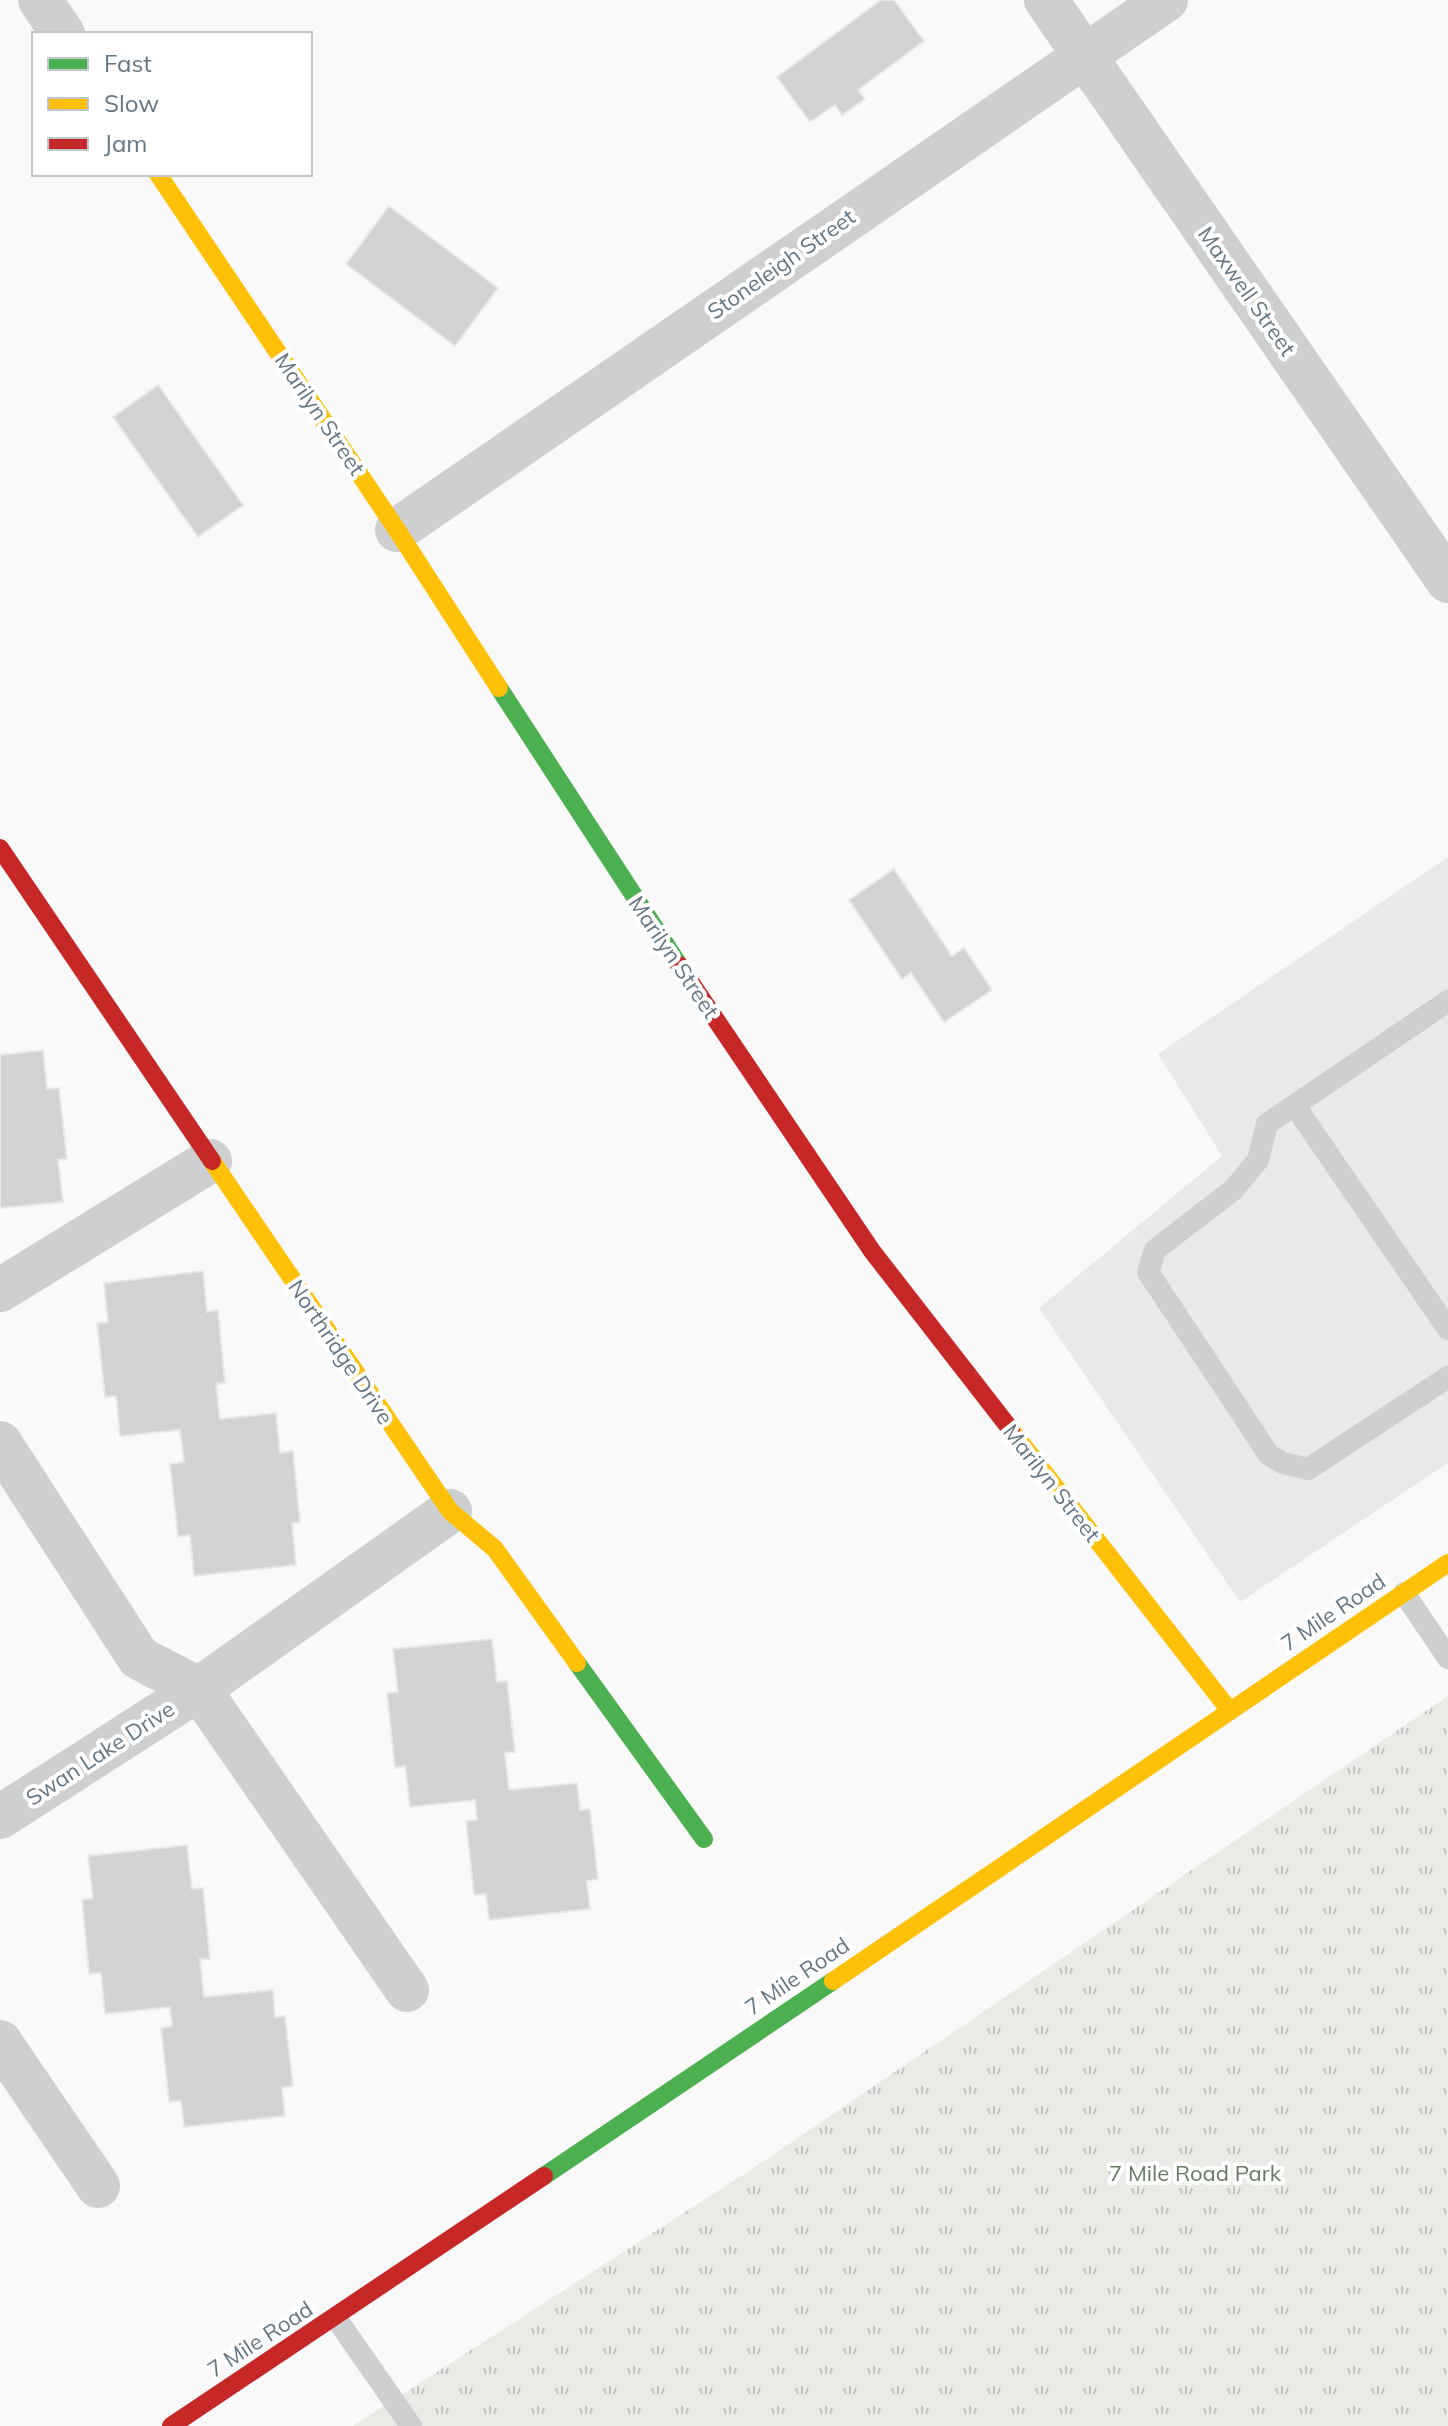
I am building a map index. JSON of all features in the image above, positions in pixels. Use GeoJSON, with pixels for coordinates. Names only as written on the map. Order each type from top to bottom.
{"type":"FeatureCollection","features":[{"type":"Feature","properties":{"kind":"street"},"geometry":{"type":"LineString","coordinates":[[40,0],[62,32]]}},
{"type":"Feature","properties":{"kind":"street","name":"Maxwell Street"},"geometry":{"type":"LineString","coordinates":[[1046,0],[1448,581]]}},
{"type":"Feature","properties":{"kind":"street","name":"Stoneleigh Street"},"geometry":{"type":"LineString","coordinates":[[397,530],[1166,0]]}},
{"type":"Feature","properties":{"kind":"street","name":"Marilyn Street"},"geometry":{"type":"LineString","coordinates":[[159,176],[397,530],[662,940],[872,1251],[1230,1711]]}},
{"type":"Feature","properties":{"kind":"street","name":"Northridge Drive"},"geometry":{"type":"LineString","coordinates":[[0,848],[450,1511],[495,1549],[704,1839]]}},
{"type":"Feature","properties":{"kind":"street"},"geometry":{"type":"LineString","coordinates":[[0,1290],[210,1161]]}},
{"type":"Feature","properties":{"kind":"street"},"geometry":{"type":"LineString","coordinates":[[0,1443],[139,1658],[199,1689],[407,1990]]}},
{"type":"Feature","properties":{"kind":"street","name":"Swan Lake Drive"},"geometry":{"type":"LineString","coordinates":[[0,1817],[199,1689],[450,1511]]}},
{"type":"Feature","properties":{"kind":"street","name":"7 Mile Road"},"geometry":{"type":"LineString","coordinates":[[171,2426],[336,2318],[1448,1563]]}},
{"type":"Feature","properties":{"kind":"street"},"geometry":{"type":"LineString","coordinates":[[0,2042],[98,2186]]}},
{"type":"Feature","properties":{"kind":"lane"},"geometry":{"type":"LineString","coordinates":[[1448,1001],[1267,1124],[1258,1160],[1233,1190],[1155,1250],[1148,1272],[1269,1455],[1283,1463],[1308,1469],[1448,1377]]}},
{"type":"Feature","properties":{"kind":"lane"},"geometry":{"type":"LineString","coordinates":[[1295,1106],[1448,1329]]}},
{"type":"Feature","properties":{"kind":"lane"},"geometry":{"type":"LineString","coordinates":[[1404,1593],[1448,1658]]}},
{"type":"Feature","properties":{"kind":"lane"},"geometry":{"type":"LineString","coordinates":[[336,2318],[411,2426]]}},
{"type":"Feature","properties":{"kind":"shaded area"},"geometry":{"type":"Polygon","coordinates":[[[1448,857],[1448,1463],[1240,1602],[1039,1308],[1222,1156],[1158,1054],[1448,857]]]}},
{"type":"Feature","properties":{"kind":"green space","name":"7 Mile Road Park"},"geometry":{"type":"Polygon","coordinates":[[[1448,1696],[1448,2426],[353,2426],[749,2171],[1448,1696]]]}},
{"type":"Feature","properties":{"kind":"building"},"geometry":{"type":"Polygon","coordinates":[[[881,0],[894,0],[924,41],[858,90],[865,99],[842,115],[835,105],[810,122],[777,77],[881,0]]]}},
{"type":"Feature","properties":{"kind":"building"},"geometry":{"type":"Polygon","coordinates":[[[389,206],[498,288],[455,346],[346,264],[389,206]]]}},
{"type":"Feature","properties":{"kind":"building"},"geometry":{"type":"Polygon","coordinates":[[[158,385],[243,505],[198,537],[113,417],[158,385]]]}},
{"type":"Feature","properties":{"kind":"building"},"geometry":{"type":"Polygon","coordinates":[[[894,869],[952,956],[964,948],[992,990],[944,1022],[911,973],[902,979],[849,900],[894,869]]]}},
{"type":"Feature","properties":{"kind":"building"},"geometry":{"type":"Polygon","coordinates":[[[43,1050],[47,1089],[59,1088],[67,1159],[58,1160],[63,1202],[0,1208],[0,1055],[43,1050]]]}},
{"type":"Feature","properties":{"kind":"building"},"geometry":{"type":"Polygon","coordinates":[[[203,1271],[207,1312],[218,1310],[225,1383],[216,1384],[220,1419],[276,1413],[280,1453],[293,1451],[300,1522],[292,1523],[296,1565],[194,1576],[190,1535],[178,1537],[170,1464],[184,1462],[180,1430],[120,1436],[116,1396],[105,1397],[97,1323],[108,1322],[104,1283],[203,1271]]]}},
{"type":"Feature","properties":{"kind":"building"},"geometry":{"type":"Polygon","coordinates":[[[492,1639],[497,1682],[507,1681],[515,1752],[505,1753],[509,1790],[577,1783],[580,1810],[590,1809],[598,1879],[587,1881],[590,1909],[489,1920],[486,1894],[474,1895],[466,1821],[477,1820],[475,1800],[410,1807],[405,1766],[395,1768],[387,1693],[398,1692],[393,1649],[492,1639]]]}},
{"type":"Feature","properties":{"kind":"building"},"geometry":{"type":"Polygon","coordinates":[[[187,1845],[192,1889],[203,1888],[210,1959],[200,1959],[204,1997],[273,1990],[275,2017],[285,2016],[293,2086],[282,2088],[285,2116],[184,2127],[181,2101],[169,2102],[161,2028],[172,2026],[170,2007],[105,2014],[101,1973],[89,1974],[82,1900],[93,1898],[88,1856],[187,1845]]]}},
{"type":"Feature","properties":{"kind":"traffic: fast"},"geometry":{"type":"LineString","coordinates":[[499,688],[679,965]]}},
{"type":"Feature","properties":{"kind":"traffic: fast"},"geometry":{"type":"LineString","coordinates":[[577,1663],[704,1839]]}},
{"type":"Feature","properties":{"kind":"traffic: fast"},"geometry":{"type":"LineString","coordinates":[[544,2176],[833,1981]]}},
{"type":"Feature","properties":{"kind":"traffic: slow"},"geometry":{"type":"LineString","coordinates":[[159,176],[499,688]]}},
{"type":"Feature","properties":{"kind":"traffic: slow"},"geometry":{"type":"LineString","coordinates":[[212,1161],[450,1511],[495,1549],[577,1663]]}},
{"type":"Feature","properties":{"kind":"traffic: slow"},"geometry":{"type":"LineString","coordinates":[[1011,1430],[1230,1711]]}},
{"type":"Feature","properties":{"kind":"traffic: slow"},"geometry":{"type":"LineString","coordinates":[[833,1981],[1448,1563]]}},
{"type":"Feature","properties":{"kind":"traffic: jam"},"geometry":{"type":"LineString","coordinates":[[0,848],[212,1161]]}},
{"type":"Feature","properties":{"kind":"traffic: jam"},"geometry":{"type":"LineString","coordinates":[[679,965],[872,1251],[1011,1430]]}},
{"type":"Feature","properties":{"kind":"traffic: jam"},"geometry":{"type":"LineString","coordinates":[[171,2426],[544,2176]]}}]}
